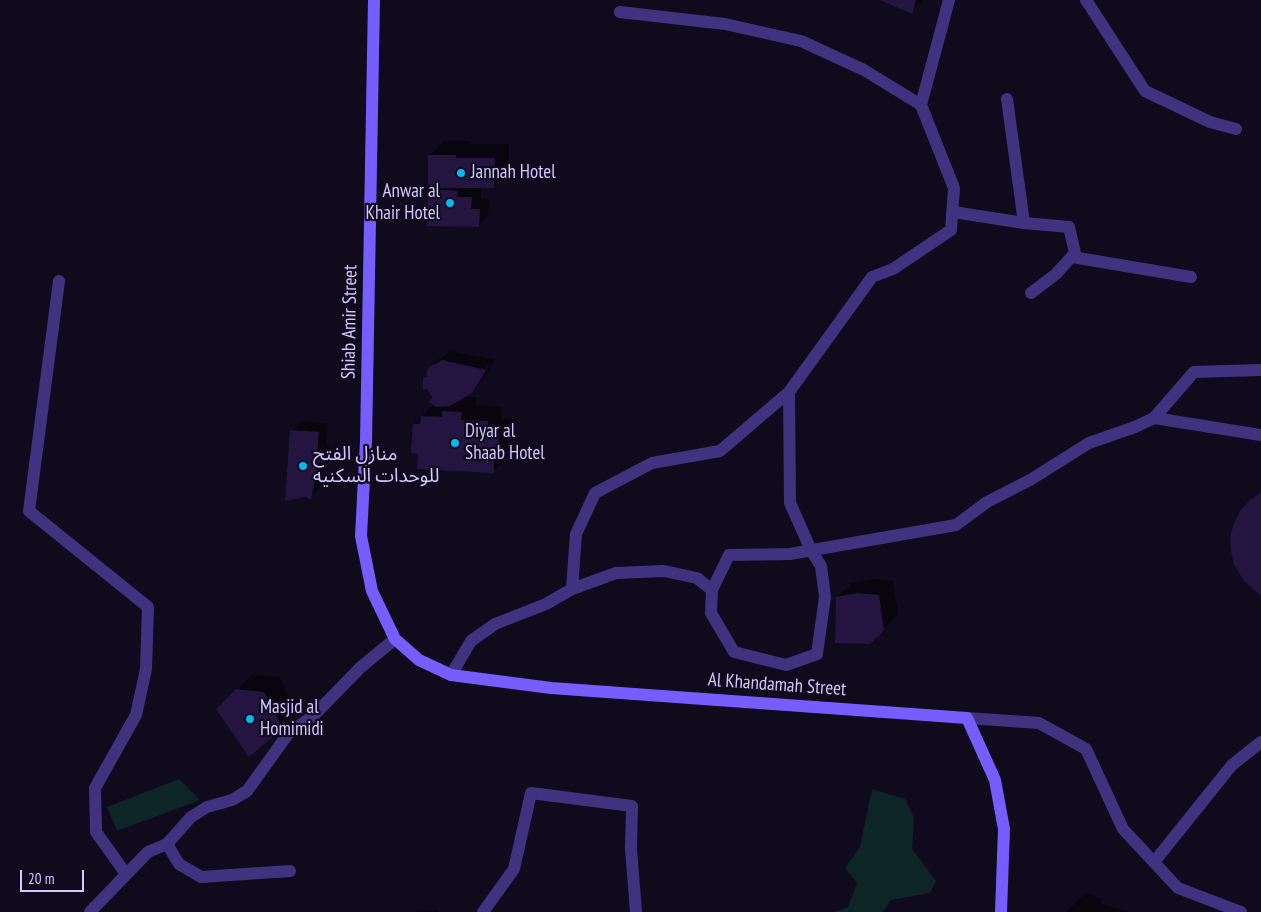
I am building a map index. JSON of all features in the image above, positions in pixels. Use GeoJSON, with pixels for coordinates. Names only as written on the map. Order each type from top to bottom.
{"type":"FeatureCollection","features":[{"type":"Feature","properties":{"kind":"street","name":"Shiab Amir Street"},"geometry":{"type":"LineString","coordinates":[[374,0],[366,441],[361,536],[372,591],[395,639]]}},
{"type":"Feature","properties":{"kind":"street"},"geometry":{"type":"LineString","coordinates":[[572,589],[576,534],[595,493],[652,463],[720,451],[789,392],[872,278],[893,269],[951,230],[954,188],[921,105],[949,0]]}},
{"type":"Feature","properties":{"kind":"street"},"geometry":{"type":"LineString","coordinates":[[1086,0],[1145,91],[1210,122],[1236,129]]}},
{"type":"Feature","properties":{"kind":"street"},"geometry":{"type":"LineString","coordinates":[[620,12],[725,24],[801,41],[864,70],[921,105]]}},
{"type":"Feature","properties":{"kind":"street"},"geometry":{"type":"LineString","coordinates":[[1007,99],[1024,223]]}},
{"type":"Feature","properties":{"kind":"street"},"geometry":{"type":"LineString","coordinates":[[953,212],[1024,223],[1069,227],[1075,253],[1056,274],[1031,293]]}},
{"type":"Feature","properties":{"kind":"street"},"geometry":{"type":"LineString","coordinates":[[1072,257],[1191,277]]}},
{"type":"Feature","properties":{"kind":"street"},"geometry":{"type":"LineString","coordinates":[[59,281],[29,511],[148,607],[146,669],[136,715],[95,788],[96,832],[126,874]]}},
{"type":"Feature","properties":{"kind":"street"},"geometry":{"type":"LineString","coordinates":[[789,392],[790,503],[811,550],[821,566],[825,597],[817,654],[786,664],[734,652],[711,613],[712,590],[729,555],[790,554],[811,550],[956,525],[987,502],[1030,480],[1089,443],[1135,427],[1154,418],[1194,372],[1261,370]]}},
{"type":"Feature","properties":{"kind":"street"},"geometry":{"type":"LineString","coordinates":[[1154,418],[1261,435]]}},
{"type":"Feature","properties":{"kind":"street"},"geometry":{"type":"LineString","coordinates":[[451,675],[471,641],[495,624],[546,604],[572,589],[616,573],[664,571],[697,578],[712,590]]}},
{"type":"Feature","properties":{"kind":"street","name":"Al Khandamah Street"},"geometry":{"type":"LineString","coordinates":[[395,639],[419,660],[451,675],[551,688],[967,718]]}},
{"type":"Feature","properties":{"kind":"street"},"geometry":{"type":"LineString","coordinates":[[90,912],[148,852],[167,844],[191,817],[207,807],[232,800],[246,790],[288,734],[314,715],[362,667],[395,639]]}},
{"type":"Feature","properties":{"kind":"street"},"geometry":{"type":"LineString","coordinates":[[1001,912],[1004,829],[995,780],[967,718],[1039,723],[1086,749],[1123,828],[1178,888],[1241,912]]}},
{"type":"Feature","properties":{"kind":"street"},"geometry":{"type":"LineString","coordinates":[[1154,862],[1232,765],[1261,742]]}},
{"type":"Feature","properties":{"kind":"street"},"geometry":{"type":"LineString","coordinates":[[483,912],[514,869],[531,793],[632,806],[631,849],[636,912]]}},
{"type":"Feature","properties":{"kind":"street"},"geometry":{"type":"LineString","coordinates":[[167,844],[179,864],[201,877],[290,871]]}},
{"type":"Feature","properties":{"kind":"green space"},"geometry":{"type":"Polygon","coordinates":[[[179,779],[200,800],[117,831],[107,807],[179,779]]]}},
{"type":"Feature","properties":{"kind":"green space"},"geometry":{"type":"Polygon","coordinates":[[[872,789],[905,799],[914,818],[912,849],[936,881],[930,893],[891,900],[883,912],[834,912],[848,907],[857,883],[845,868],[860,847],[872,789]]]}},
{"type":"Feature","properties":{"kind":"building"},"geometry":{"type":"Polygon","coordinates":[[[880,0],[916,0],[912,14],[880,0]]]}},
{"type":"Feature","properties":{"kind":"building","name":"Jannah Hotel"},"geometry":{"type":"Polygon","coordinates":[[[428,155],[456,155],[456,158],[495,158],[494,188],[428,188],[428,155]]]}},
{"type":"Feature","properties":{"kind":"building","name":"Anwar al Khair Hotel"},"geometry":{"type":"Polygon","coordinates":[[[428,189],[458,191],[457,197],[472,197],[471,209],[480,209],[479,227],[427,226],[428,189]]]}},
{"type":"Feature","properties":{"kind":"building"},"geometry":{"type":"Polygon","coordinates":[[[442,360],[486,370],[472,393],[450,406],[436,407],[429,402],[432,397],[427,389],[423,390],[423,377],[427,377],[427,369],[442,360]]]}},
{"type":"Feature","properties":{"kind":"building","name":"Diyar al Shaab Hotel"},"geometry":{"type":"Polygon","coordinates":[[[442,411],[462,412],[461,420],[488,421],[488,433],[499,433],[498,453],[494,453],[494,473],[417,469],[418,454],[411,453],[413,424],[420,424],[421,416],[442,417],[442,411]]]}},
{"type":"Feature","properties":{"kind":"building","name":"منازل الفتح للوحدات السكنيه"},"geometry":{"type":"Polygon","coordinates":[[[290,430],[319,432],[317,453],[320,457],[311,499],[304,497],[285,501],[290,430]]]}},
{"type":"Feature","properties":{"kind":"building"},"geometry":{"type":"Polygon","coordinates":[[[1261,492],[1261,596],[1244,581],[1234,565],[1230,539],[1233,526],[1240,511],[1261,492]]]}},
{"type":"Feature","properties":{"kind":"building"},"geometry":{"type":"Polygon","coordinates":[[[858,593],[879,595],[884,630],[870,644],[835,643],[836,597],[858,593]]]}},
{"type":"Feature","properties":{"kind":"building","name":"Masjid al Homimidi"},"geometry":{"type":"Polygon","coordinates":[[[236,689],[264,692],[283,728],[249,757],[216,709],[236,689]]]}},
{"type":"Feature","properties":{"kind":"place","name":"Jannah Hotel"},"geometry":{"type":"Point","coordinates":[461,173]}},
{"type":"Feature","properties":{"kind":"place","name":"Anwar al Khair Hotel"},"geometry":{"type":"Point","coordinates":[450,203]}},
{"type":"Feature","properties":{"kind":"place","name":"Diyar al Shaab Hotel"},"geometry":{"type":"Point","coordinates":[455,443]}},
{"type":"Feature","properties":{"kind":"place","name":"منازل الفتح للوحدات السكنيه"},"geometry":{"type":"Point","coordinates":[303,466]}},
{"type":"Feature","properties":{"kind":"place","name":"Masjid al Homimidi"},"geometry":{"type":"Point","coordinates":[250,719]}}]}
